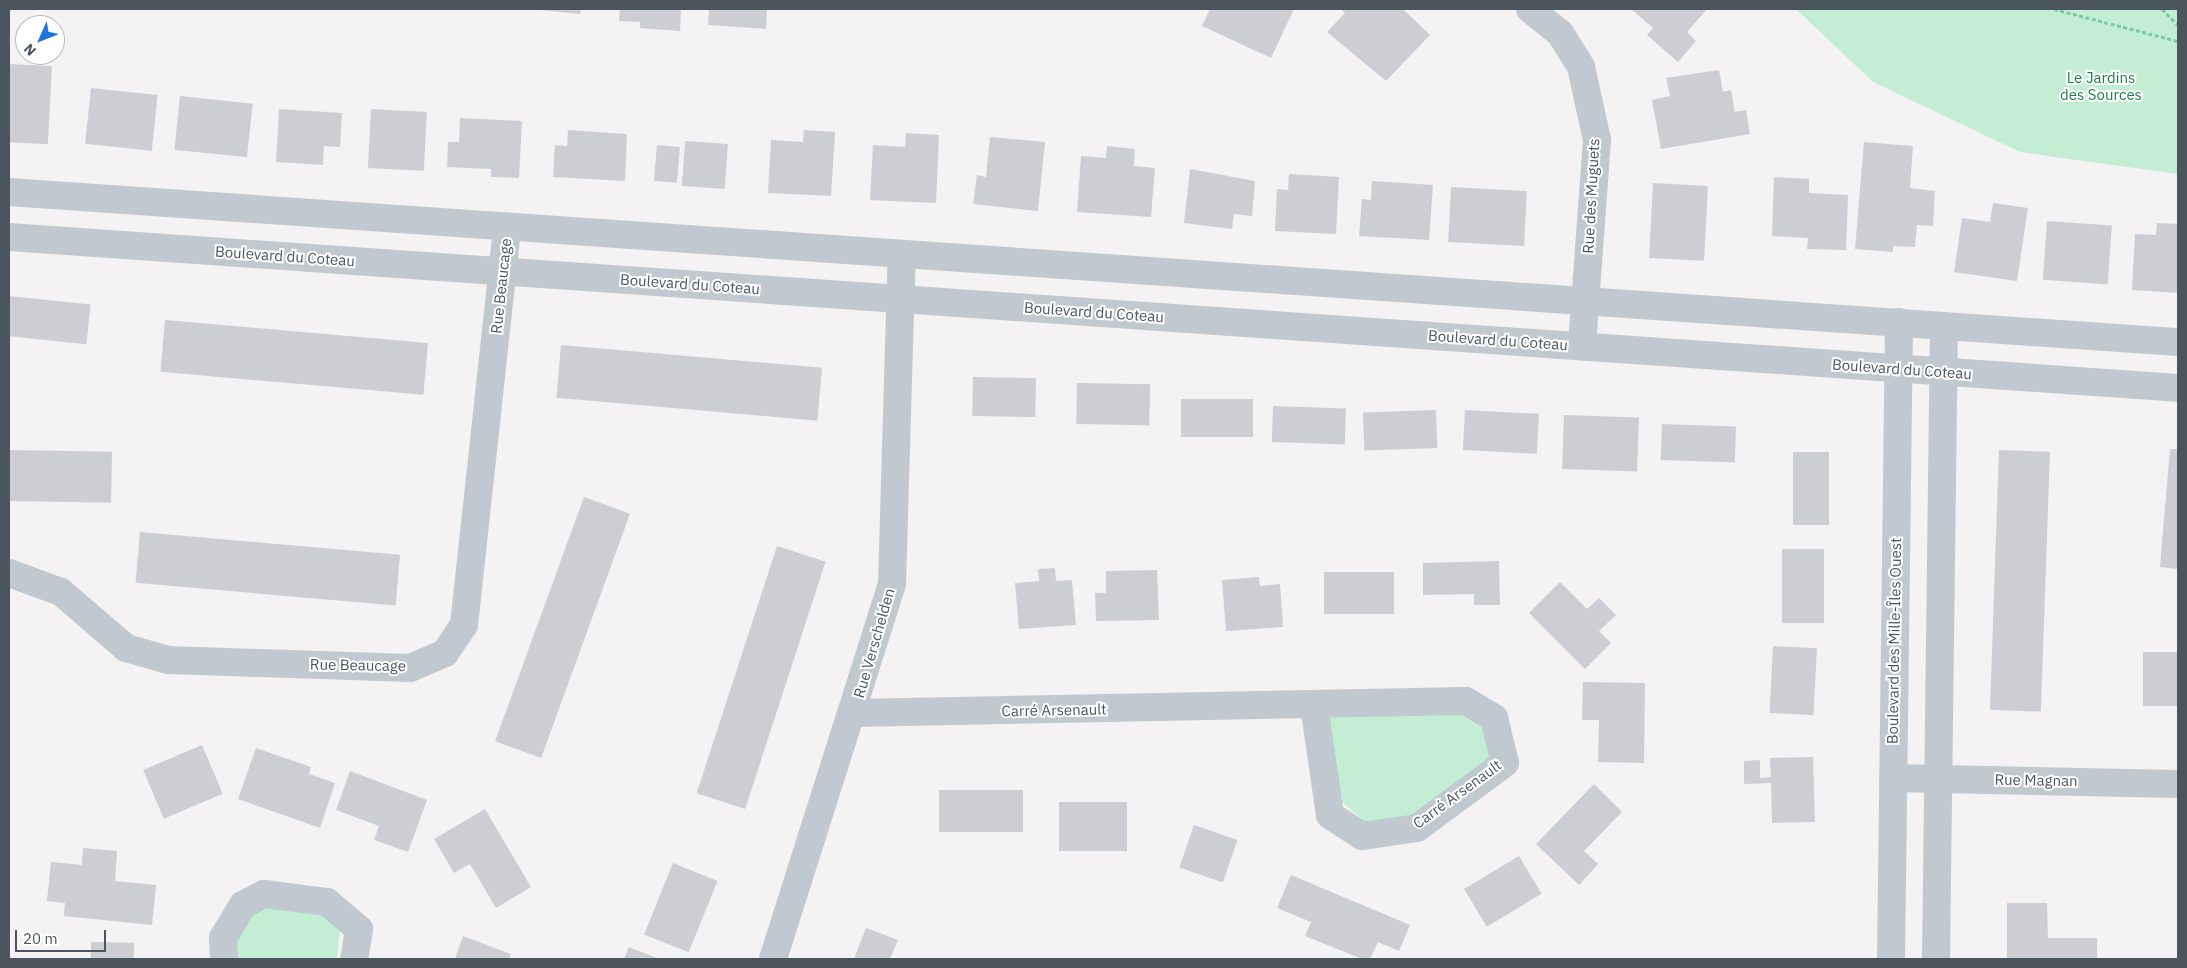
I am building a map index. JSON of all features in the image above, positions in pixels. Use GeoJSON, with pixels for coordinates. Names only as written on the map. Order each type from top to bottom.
{"type":"FeatureCollection","features":[{"type":"Feature","properties":{"kind":"street","name":"Rue des Muguets"},"geometry":{"type":"LineString","coordinates":[[1530,9],[1560,33],[1581,67],[1597,140],[1582,346]]}},
{"type":"Feature","properties":{"kind":"street"},"geometry":{"type":"LineString","coordinates":[[9,192],[2178,342]]}},
{"type":"Feature","properties":{"kind":"street","name":"Rue Beaucage"},"geometry":{"type":"LineString","coordinates":[[9,573],[61,592],[126,648],[168,660],[410,668],[445,653],[464,625],[507,226]]}},
{"type":"Feature","properties":{"kind":"street","name":"Boulevard du Coteau"},"geometry":{"type":"LineString","coordinates":[[9,237],[2178,388]]}},
{"type":"Feature","properties":{"kind":"street","name":"Rue Verschelden"},"geometry":{"type":"LineString","coordinates":[[773,959],[854,713],[892,583],[902,254]]}},
{"type":"Feature","properties":{"kind":"street","name":"Boulevard des Mille-Îles Ouest"},"geometry":{"type":"LineString","coordinates":[[1891,959],[1899,322]]}},
{"type":"Feature","properties":{"kind":"street"},"geometry":{"type":"LineString","coordinates":[[1936,959],[1944,326]]}},
{"type":"Feature","properties":{"kind":"street","name":"Carré Arsenault"},"geometry":{"type":"LineString","coordinates":[[854,713],[1314,706],[1466,701],[1494,718],[1505,763],[1416,828],[1362,836],[1330,815],[1314,706]]}},
{"type":"Feature","properties":{"kind":"street","name":"Rue Magnan"},"geometry":{"type":"LineString","coordinates":[[1893,778],[2178,784]]}},
{"type":"Feature","properties":{"kind":"street"},"geometry":{"type":"LineString","coordinates":[[224,959],[223,938],[242,905],[264,894],[327,902],[359,929],[354,959]]}},
{"type":"Feature","properties":{"kind":"path"},"geometry":{"type":"LineString","coordinates":[[2054,9],[2178,41]]}},
{"type":"Feature","properties":{"kind":"path"},"geometry":{"type":"LineString","coordinates":[[2162,9],[2178,25]]}},
{"type":"Feature","properties":{"kind":"green space","name":"Le Jardins des Sources"},"geometry":{"type":"Polygon","coordinates":[[[1796,9],[2178,9],[2178,174],[2020,152],[1873,82],[1796,9]]]}},
{"type":"Feature","properties":{"kind":"green space"},"geometry":{"type":"Polygon","coordinates":[[[1466,710],[1486,724],[1497,757],[1416,816],[1366,823],[1342,802],[1327,715],[1466,710]]]}},
{"type":"Feature","properties":{"kind":"green space"},"geometry":{"type":"Polygon","coordinates":[[[269,906],[317,911],[340,931],[337,959],[237,959],[236,945],[250,911],[269,906]]]}},
{"type":"Feature","properties":{"kind":"building"},"geometry":{"type":"Polygon","coordinates":[[[529,9],[581,9],[580,14],[529,9]]]}},
{"type":"Feature","properties":{"kind":"building"},"geometry":{"type":"Polygon","coordinates":[[[620,9],[681,9],[680,31],[640,28],[640,22],[619,21],[620,9]]]}},
{"type":"Feature","properties":{"kind":"building"},"geometry":{"type":"Polygon","coordinates":[[[709,9],[767,9],[766,29],[708,25],[709,9]]]}},
{"type":"Feature","properties":{"kind":"building"},"geometry":{"type":"Polygon","coordinates":[[[1210,9],[1294,9],[1271,58],[1202,26],[1210,9]]]}},
{"type":"Feature","properties":{"kind":"building"},"geometry":{"type":"Polygon","coordinates":[[[1341,9],[1403,9],[1430,35],[1386,81],[1327,32],[1345,13],[1341,9]]]}},
{"type":"Feature","properties":{"kind":"building"},"geometry":{"type":"Polygon","coordinates":[[[1631,9],[1707,9],[1687,32],[1696,41],[1678,62],[1647,35],[1653,28],[1631,9]]]}},
{"type":"Feature","properties":{"kind":"building"},"geometry":{"type":"Polygon","coordinates":[[[9,64],[52,66],[48,144],[9,142],[9,64]]]}},
{"type":"Feature","properties":{"kind":"building"},"geometry":{"type":"Polygon","coordinates":[[[1719,70],[1723,92],[1731,90],[1735,112],[1746,110],[1750,134],[1661,149],[1652,100],[1670,96],[1666,78],[1719,70]]]}},
{"type":"Feature","properties":{"kind":"building"},"geometry":{"type":"Polygon","coordinates":[[[91,88],[158,95],[152,151],[85,144],[91,88]]]}},
{"type":"Feature","properties":{"kind":"building"},"geometry":{"type":"Polygon","coordinates":[[[180,96],[253,104],[247,157],[174,150],[180,96]]]}},
{"type":"Feature","properties":{"kind":"building"},"geometry":{"type":"Polygon","coordinates":[[[279,109],[342,113],[340,147],[324,146],[323,165],[276,162],[279,109]]]}},
{"type":"Feature","properties":{"kind":"building"},"geometry":{"type":"Polygon","coordinates":[[[371,109],[427,112],[424,171],[368,168],[371,109]]]}},
{"type":"Feature","properties":{"kind":"building"},"geometry":{"type":"Polygon","coordinates":[[[460,118],[522,121],[519,178],[491,177],[491,169],[447,167],[448,142],[459,142],[460,118]]]}},
{"type":"Feature","properties":{"kind":"building"},"geometry":{"type":"Polygon","coordinates":[[[568,130],[627,134],[625,181],[553,177],[555,145],[567,146],[568,130]]]}},
{"type":"Feature","properties":{"kind":"building"},"geometry":{"type":"Polygon","coordinates":[[[804,130],[835,132],[831,196],[768,193],[771,140],[803,142],[804,130]]]}},
{"type":"Feature","properties":{"kind":"building"},"geometry":{"type":"Polygon","coordinates":[[[906,133],[939,135],[936,203],[870,200],[873,145],[905,147],[906,133]]]}},
{"type":"Feature","properties":{"kind":"building"},"geometry":{"type":"Polygon","coordinates":[[[990,137],[1045,142],[1038,211],[973,204],[977,175],[986,177],[990,137]]]}},
{"type":"Feature","properties":{"kind":"building"},"geometry":{"type":"Polygon","coordinates":[[[685,141],[728,144],[725,189],[682,186],[685,141]]]}},
{"type":"Feature","properties":{"kind":"building"},"geometry":{"type":"Polygon","coordinates":[[[1864,142],[1913,146],[1910,188],[1935,191],[1933,226],[1917,225],[1915,247],[1893,246],[1893,252],[1855,249],[1864,142]]]}},
{"type":"Feature","properties":{"kind":"building"},"geometry":{"type":"Polygon","coordinates":[[[657,145],[680,147],[677,183],[654,181],[657,145]]]}},
{"type":"Feature","properties":{"kind":"building"},"geometry":{"type":"Polygon","coordinates":[[[1107,146],[1135,149],[1134,166],[1155,168],[1151,217],[1077,212],[1081,156],[1106,158],[1107,146]]]}},
{"type":"Feature","properties":{"kind":"building"},"geometry":{"type":"Polygon","coordinates":[[[1190,169],[1255,181],[1252,216],[1234,214],[1232,229],[1184,223],[1190,169]]]}},
{"type":"Feature","properties":{"kind":"building"},"geometry":{"type":"Polygon","coordinates":[[[1289,174],[1339,177],[1336,234],[1275,231],[1277,189],[1288,190],[1289,174]]]}},
{"type":"Feature","properties":{"kind":"building"},"geometry":{"type":"Polygon","coordinates":[[[1774,177],[1809,179],[1809,193],[1848,195],[1846,250],[1807,249],[1808,238],[1772,236],[1774,177]]]}},
{"type":"Feature","properties":{"kind":"building"},"geometry":{"type":"Polygon","coordinates":[[[1372,181],[1433,185],[1429,240],[1359,236],[1362,199],[1371,200],[1372,181]]]}},
{"type":"Feature","properties":{"kind":"building"},"geometry":{"type":"Polygon","coordinates":[[[1653,183],[1708,186],[1704,261],[1649,258],[1653,183]]]}},
{"type":"Feature","properties":{"kind":"building"},"geometry":{"type":"Polygon","coordinates":[[[1451,187],[1527,191],[1524,246],[1448,242],[1451,187]]]}},
{"type":"Feature","properties":{"kind":"building"},"geometry":{"type":"Polygon","coordinates":[[[1993,203],[2028,208],[2017,281],[1954,272],[1962,218],[1990,222],[1993,203]]]}},
{"type":"Feature","properties":{"kind":"building"},"geometry":{"type":"Polygon","coordinates":[[[2047,221],[2112,226],[2108,284],[2043,280],[2047,221]]]}},
{"type":"Feature","properties":{"kind":"building"},"geometry":{"type":"Polygon","coordinates":[[[2157,223],[2178,224],[2178,293],[2132,290],[2135,234],[2156,235],[2157,223]]]}},
{"type":"Feature","properties":{"kind":"building"},"geometry":{"type":"Polygon","coordinates":[[[9,296],[91,305],[86,344],[9,336],[9,296]]]}},
{"type":"Feature","properties":{"kind":"building"},"geometry":{"type":"Polygon","coordinates":[[[165,320],[428,343],[423,395],[160,372],[165,320]]]}},
{"type":"Feature","properties":{"kind":"building"},"geometry":{"type":"Polygon","coordinates":[[[561,345],[822,368],[817,421],[556,398],[561,345]]]}},
{"type":"Feature","properties":{"kind":"building"},"geometry":{"type":"Polygon","coordinates":[[[973,377],[1036,378],[1035,417],[972,416],[973,377]]]}},
{"type":"Feature","properties":{"kind":"building"},"geometry":{"type":"Polygon","coordinates":[[[1077,383],[1150,384],[1149,425],[1076,424],[1077,383]]]}},
{"type":"Feature","properties":{"kind":"building"},"geometry":{"type":"Polygon","coordinates":[[[1181,399],[1253,399],[1253,437],[1181,437],[1181,399]]]}},
{"type":"Feature","properties":{"kind":"building"},"geometry":{"type":"Polygon","coordinates":[[[1273,406],[1346,409],[1345,445],[1272,442],[1273,406]]]}},
{"type":"Feature","properties":{"kind":"building"},"geometry":{"type":"Polygon","coordinates":[[[1436,410],[1437,448],[1364,451],[1363,413],[1436,410]]]}},
{"type":"Feature","properties":{"kind":"building"},"geometry":{"type":"Polygon","coordinates":[[[1465,410],[1539,414],[1537,454],[1463,450],[1465,410]]]}},
{"type":"Feature","properties":{"kind":"building"},"geometry":{"type":"Polygon","coordinates":[[[1564,415],[1639,418],[1637,472],[1562,469],[1564,415]]]}},
{"type":"Feature","properties":{"kind":"building"},"geometry":{"type":"Polygon","coordinates":[[[1662,424],[1736,427],[1735,463],[1661,460],[1662,424]]]}},
{"type":"Feature","properties":{"kind":"building"},"geometry":{"type":"Polygon","coordinates":[[[2170,449],[2178,449],[2178,569],[2160,567],[2170,449]]]}},
{"type":"Feature","properties":{"kind":"building"},"geometry":{"type":"Polygon","coordinates":[[[9,450],[112,452],[111,503],[9,501],[9,450]]]}},
{"type":"Feature","properties":{"kind":"building"},"geometry":{"type":"Polygon","coordinates":[[[1999,450],[2050,452],[2041,712],[1990,710],[1999,450]]]}},
{"type":"Feature","properties":{"kind":"building"},"geometry":{"type":"Polygon","coordinates":[[[1793,452],[1829,452],[1829,525],[1793,525],[1793,452]]]}},
{"type":"Feature","properties":{"kind":"building"},"geometry":{"type":"Polygon","coordinates":[[[584,497],[630,514],[541,758],[495,741],[584,497]]]}},
{"type":"Feature","properties":{"kind":"building"},"geometry":{"type":"Polygon","coordinates":[[[140,532],[400,555],[396,606],[136,583],[140,532]]]}},
{"type":"Feature","properties":{"kind":"building"},"geometry":{"type":"Polygon","coordinates":[[[777,546],[826,562],[745,809],[697,793],[777,546]]]}},
{"type":"Feature","properties":{"kind":"building"},"geometry":{"type":"Polygon","coordinates":[[[1782,549],[1824,549],[1824,623],[1782,623],[1782,549]]]}},
{"type":"Feature","properties":{"kind":"building"},"geometry":{"type":"Polygon","coordinates":[[[1499,561],[1500,605],[1474,605],[1474,594],[1423,595],[1423,563],[1499,561]]]}},
{"type":"Feature","properties":{"kind":"building"},"geometry":{"type":"Polygon","coordinates":[[[1055,568],[1056,581],[1072,580],[1076,625],[1019,629],[1015,583],[1039,581],[1038,569],[1055,568]]]}},
{"type":"Feature","properties":{"kind":"building"},"geometry":{"type":"Polygon","coordinates":[[[1157,570],[1159,620],[1096,621],[1095,593],[1106,593],[1106,571],[1157,570]]]}},
{"type":"Feature","properties":{"kind":"building"},"geometry":{"type":"Polygon","coordinates":[[[1324,572],[1394,572],[1394,614],[1324,614],[1324,572]]]}},
{"type":"Feature","properties":{"kind":"building"},"geometry":{"type":"Polygon","coordinates":[[[1259,577],[1260,586],[1280,584],[1283,627],[1226,631],[1222,580],[1259,577]]]}},
{"type":"Feature","properties":{"kind":"building"},"geometry":{"type":"Polygon","coordinates":[[[1560,582],[1587,609],[1599,598],[1616,615],[1599,631],[1611,643],[1585,669],[1529,613],[1560,582]]]}},
{"type":"Feature","properties":{"kind":"building"},"geometry":{"type":"Polygon","coordinates":[[[1773,646],[1817,648],[1813,715],[1769,713],[1773,646]]]}},
{"type":"Feature","properties":{"kind":"building"},"geometry":{"type":"Polygon","coordinates":[[[2143,652],[2178,652],[2178,706],[2143,706],[2143,652]]]}},
{"type":"Feature","properties":{"kind":"building"},"geometry":{"type":"Polygon","coordinates":[[[1583,682],[1645,683],[1644,763],[1598,762],[1599,720],[1582,720],[1583,682]]]}},
{"type":"Feature","properties":{"kind":"building"},"geometry":{"type":"Polygon","coordinates":[[[202,745],[223,794],[164,819],[143,770],[202,745]]]}},
{"type":"Feature","properties":{"kind":"building"},"geometry":{"type":"Polygon","coordinates":[[[256,748],[311,767],[309,774],[335,783],[320,828],[238,799],[256,748]]]}},
{"type":"Feature","properties":{"kind":"building"},"geometry":{"type":"Polygon","coordinates":[[[1813,757],[1815,822],[1772,823],[1771,783],[1744,784],[1744,761],[1760,760],[1760,778],[1771,777],[1770,758],[1813,757]]]}},
{"type":"Feature","properties":{"kind":"building"},"geometry":{"type":"Polygon","coordinates":[[[350,771],[427,800],[408,852],[374,840],[379,826],[336,810],[350,771]]]}},
{"type":"Feature","properties":{"kind":"building"},"geometry":{"type":"Polygon","coordinates":[[[1594,784],[1622,812],[1584,851],[1598,864],[1579,885],[1536,844],[1594,784]]]}},
{"type":"Feature","properties":{"kind":"building"},"geometry":{"type":"Polygon","coordinates":[[[939,790],[1023,790],[1023,832],[939,832],[939,790]]]}},
{"type":"Feature","properties":{"kind":"building"},"geometry":{"type":"Polygon","coordinates":[[[1059,802],[1127,802],[1127,851],[1059,851],[1059,802]]]}},
{"type":"Feature","properties":{"kind":"building"},"geometry":{"type":"Polygon","coordinates":[[[485,809],[531,887],[496,908],[470,864],[454,873],[434,839],[485,809]]]}},
{"type":"Feature","properties":{"kind":"building"},"geometry":{"type":"Polygon","coordinates":[[[1194,825],[1237,840],[1223,883],[1179,868],[1194,825]]]}},
{"type":"Feature","properties":{"kind":"building"},"geometry":{"type":"Polygon","coordinates":[[[83,848],[117,851],[115,881],[156,885],[152,925],[64,916],[65,903],[47,901],[51,862],[82,865],[83,848]]]}},
{"type":"Feature","properties":{"kind":"building"},"geometry":{"type":"Polygon","coordinates":[[[1519,856],[1542,894],[1487,927],[1464,889],[1519,856]]]}},
{"type":"Feature","properties":{"kind":"building"},"geometry":{"type":"Polygon","coordinates":[[[673,863],[718,881],[689,952],[644,934],[673,863]]]}},
{"type":"Feature","properties":{"kind":"building"},"geometry":{"type":"Polygon","coordinates":[[[1291,875],[1410,925],[1399,951],[1378,942],[1370,959],[1362,959],[1305,936],[1311,922],[1277,908],[1291,875]]]}},
{"type":"Feature","properties":{"kind":"building"},"geometry":{"type":"Polygon","coordinates":[[[2007,903],[2047,903],[2048,938],[2097,938],[2097,959],[2007,959],[2007,903]]]}},
{"type":"Feature","properties":{"kind":"building"},"geometry":{"type":"Polygon","coordinates":[[[866,928],[898,940],[890,959],[854,959],[866,928]]]}},
{"type":"Feature","properties":{"kind":"building"},"geometry":{"type":"Polygon","coordinates":[[[463,936],[511,954],[509,959],[455,959],[463,936]]]}},
{"type":"Feature","properties":{"kind":"building"},"geometry":{"type":"Polygon","coordinates":[[[91,942],[134,943],[134,959],[91,959],[91,942]]]}},
{"type":"Feature","properties":{"kind":"building"},"geometry":{"type":"Polygon","coordinates":[[[629,947],[659,959],[624,959],[629,947]]]}}]}
